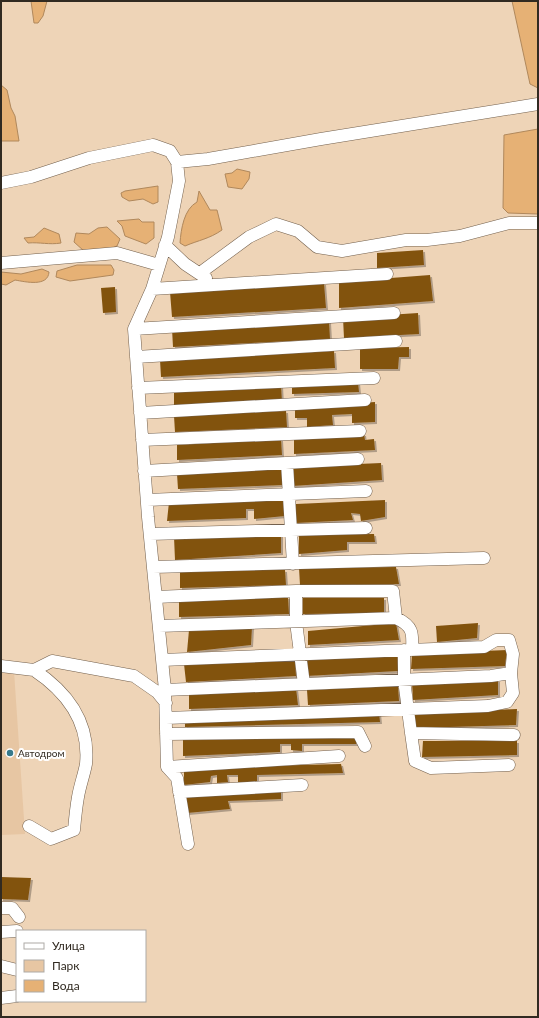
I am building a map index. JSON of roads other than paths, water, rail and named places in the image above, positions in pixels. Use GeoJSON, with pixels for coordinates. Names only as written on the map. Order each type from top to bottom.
{"type":"FeatureCollection","features":[{"type":"Feature","properties":{"kind":"lane"},"geometry":{"type":"LineString","coordinates":[[177,162],[208,159],[320,139],[538,104]]}},
{"type":"Feature","properties":{"kind":"lane"},"geometry":{"type":"LineString","coordinates":[[1,183],[30,177],[89,158],[153,146],[170,151],[177,162],[179,181],[165,245],[152,288],[134,329],[144,471],[166,703],[167,767],[177,778],[188,844]]}},
{"type":"Feature","properties":{"kind":"lane"},"geometry":{"type":"LineString","coordinates":[[200,274],[249,237],[276,224],[298,231],[317,247],[342,251],[406,240],[427,240],[460,236],[509,223],[538,223]]}},
{"type":"Feature","properties":{"kind":"lane"},"geometry":{"type":"LineString","coordinates":[[165,245],[185,264],[216,285]]}},
{"type":"Feature","properties":{"kind":"lane"},"geometry":{"type":"LineString","coordinates":[[1,263],[117,253],[159,265]]}},
{"type":"Feature","properties":{"kind":"lane"},"geometry":{"type":"LineString","coordinates":[[152,288],[387,274]]}},
{"type":"Feature","properties":{"kind":"lane"},"geometry":{"type":"LineString","coordinates":[[134,329],[394,312]]}},
{"type":"Feature","properties":{"kind":"lane"},"geometry":{"type":"LineString","coordinates":[[136,357],[396,341]]}},
{"type":"Feature","properties":{"kind":"lane"},"geometry":{"type":"LineString","coordinates":[[138,388],[374,378]]}},
{"type":"Feature","properties":{"kind":"lane"},"geometry":{"type":"LineString","coordinates":[[140,413],[365,400]]}},
{"type":"Feature","properties":{"kind":"lane"},"geometry":{"type":"LineString","coordinates":[[142,440],[360,431]]}},
{"type":"Feature","properties":{"kind":"lane"},"geometry":{"type":"LineString","coordinates":[[144,471],[358,459]]}},
{"type":"Feature","properties":{"kind":"lane"},"geometry":{"type":"LineString","coordinates":[[287,463],[293,564]]}},
{"type":"Feature","properties":{"kind":"lane"},"geometry":{"type":"LineString","coordinates":[[147,500],[366,491]]}},
{"type":"Feature","properties":{"kind":"lane"},"geometry":{"type":"LineString","coordinates":[[150,534],[366,528]]}},
{"type":"Feature","properties":{"kind":"lane"},"geometry":{"type":"LineString","coordinates":[[153,567],[484,558]]}},
{"type":"Feature","properties":{"kind":"lane"},"geometry":{"type":"LineString","coordinates":[[156,597],[296,591],[393,591],[396,618]]}},
{"type":"Feature","properties":{"kind":"lane"},"geometry":{"type":"LineString","coordinates":[[296,591],[296,622],[304,684]]}},
{"type":"Feature","properties":{"kind":"lane"},"geometry":{"type":"LineString","coordinates":[[159,626],[396,618],[406,623],[412,634],[404,680],[415,761],[431,768],[509,765]]}},
{"type":"Feature","properties":{"kind":"lane"},"geometry":{"type":"LineString","coordinates":[[162,660],[484,647],[496,640],[509,640],[513,654],[511,673],[513,693],[507,702],[488,706],[166,718]]}},
{"type":"Feature","properties":{"kind":"lane"},"geometry":{"type":"LineString","coordinates":[[34,670],[52,661],[134,676],[157,692],[166,703]]}},
{"type":"Feature","properties":{"kind":"lane"},"geometry":{"type":"LineString","coordinates":[[1,666],[34,670],[50,681],[73,706],[86,737],[86,764],[78,796],[74,830],[51,839],[29,826]]}},
{"type":"Feature","properties":{"kind":"lane"},"geometry":{"type":"LineString","coordinates":[[165,690],[490,676],[511,673]]}},
{"type":"Feature","properties":{"kind":"lane"},"geometry":{"type":"LineString","coordinates":[[166,734],[358,732],[365,746]]}},
{"type":"Feature","properties":{"kind":"lane"},"geometry":{"type":"LineString","coordinates":[[411,733],[514,734]]}},
{"type":"Feature","properties":{"kind":"lane"},"geometry":{"type":"LineString","coordinates":[[167,767],[340,756]]}},
{"type":"Feature","properties":{"kind":"lane"},"geometry":{"type":"LineString","coordinates":[[179,792],[302,785]]}},
{"type":"Feature","properties":{"kind":"lane"},"geometry":{"type":"LineString","coordinates":[[1,908],[12,908],[19,917]]}},
{"type":"Feature","properties":{"kind":"lane"},"geometry":{"type":"LineString","coordinates":[[1,932],[16,931]]}},
{"type":"Feature","properties":{"kind":"lane"},"geometry":{"type":"LineString","coordinates":[[1,966],[16,970]]}},
{"type":"Feature","properties":{"kind":"lane"},"geometry":{"type":"LineString","coordinates":[[1,998],[16,996]]}},
{"type":"Feature","properties":{"kind":"water"},"geometry":{"type":"Polygon","coordinates":[[[31,1],[47,1],[43,16],[38,23],[34,23],[31,1]]]}},
{"type":"Feature","properties":{"kind":"water"},"geometry":{"type":"Polygon","coordinates":[[[512,1],[538,1],[538,88],[530,84],[512,1]]]}},
{"type":"Feature","properties":{"kind":"water"},"geometry":{"type":"Polygon","coordinates":[[[1,85],[7,90],[11,108],[15,116],[19,141],[1,141],[1,85]]]}},
{"type":"Feature","properties":{"kind":"water"},"geometry":{"type":"Polygon","coordinates":[[[538,129],[538,214],[508,213],[503,208],[504,135],[538,129]]]}},
{"type":"Feature","properties":{"kind":"water"},"geometry":{"type":"Polygon","coordinates":[[[237,169],[250,172],[249,179],[242,189],[228,187],[225,174],[232,173],[237,169]]]}},
{"type":"Feature","properties":{"kind":"water"},"geometry":{"type":"Polygon","coordinates":[[[158,186],[158,202],[153,204],[143,199],[129,201],[122,197],[121,193],[125,191],[158,186]]]}},
{"type":"Feature","properties":{"kind":"water"},"geometry":{"type":"Polygon","coordinates":[[[199,191],[210,210],[217,210],[222,230],[185,246],[180,243],[182,226],[189,209],[197,202],[199,191]]]}},
{"type":"Feature","properties":{"kind":"water"},"geometry":{"type":"Polygon","coordinates":[[[139,219],[142,222],[154,222],[154,238],[146,244],[125,236],[122,226],[117,221],[139,219]]]}},
{"type":"Feature","properties":{"kind":"water"},"geometry":{"type":"Polygon","coordinates":[[[107,227],[120,239],[117,246],[110,249],[84,251],[74,242],[76,233],[89,234],[98,228],[107,227]]]}},
{"type":"Feature","properties":{"kind":"water"},"geometry":{"type":"Polygon","coordinates":[[[44,228],[59,234],[61,243],[28,243],[24,238],[34,237],[44,228]]]}},
{"type":"Feature","properties":{"kind":"water"},"geometry":{"type":"Polygon","coordinates":[[[77,265],[111,265],[114,270],[113,275],[70,281],[56,277],[57,271],[77,265]]]}},
{"type":"Feature","properties":{"kind":"water"},"geometry":{"type":"Polygon","coordinates":[[[42,269],[49,272],[48,277],[41,282],[15,280],[6,285],[1,284],[1,272],[21,274],[42,269]]]}},
{"type":"Feature","properties":{"kind":"place","name":"Автодром"},"geometry":{"type":"Point","coordinates":[10,753]}}]}
